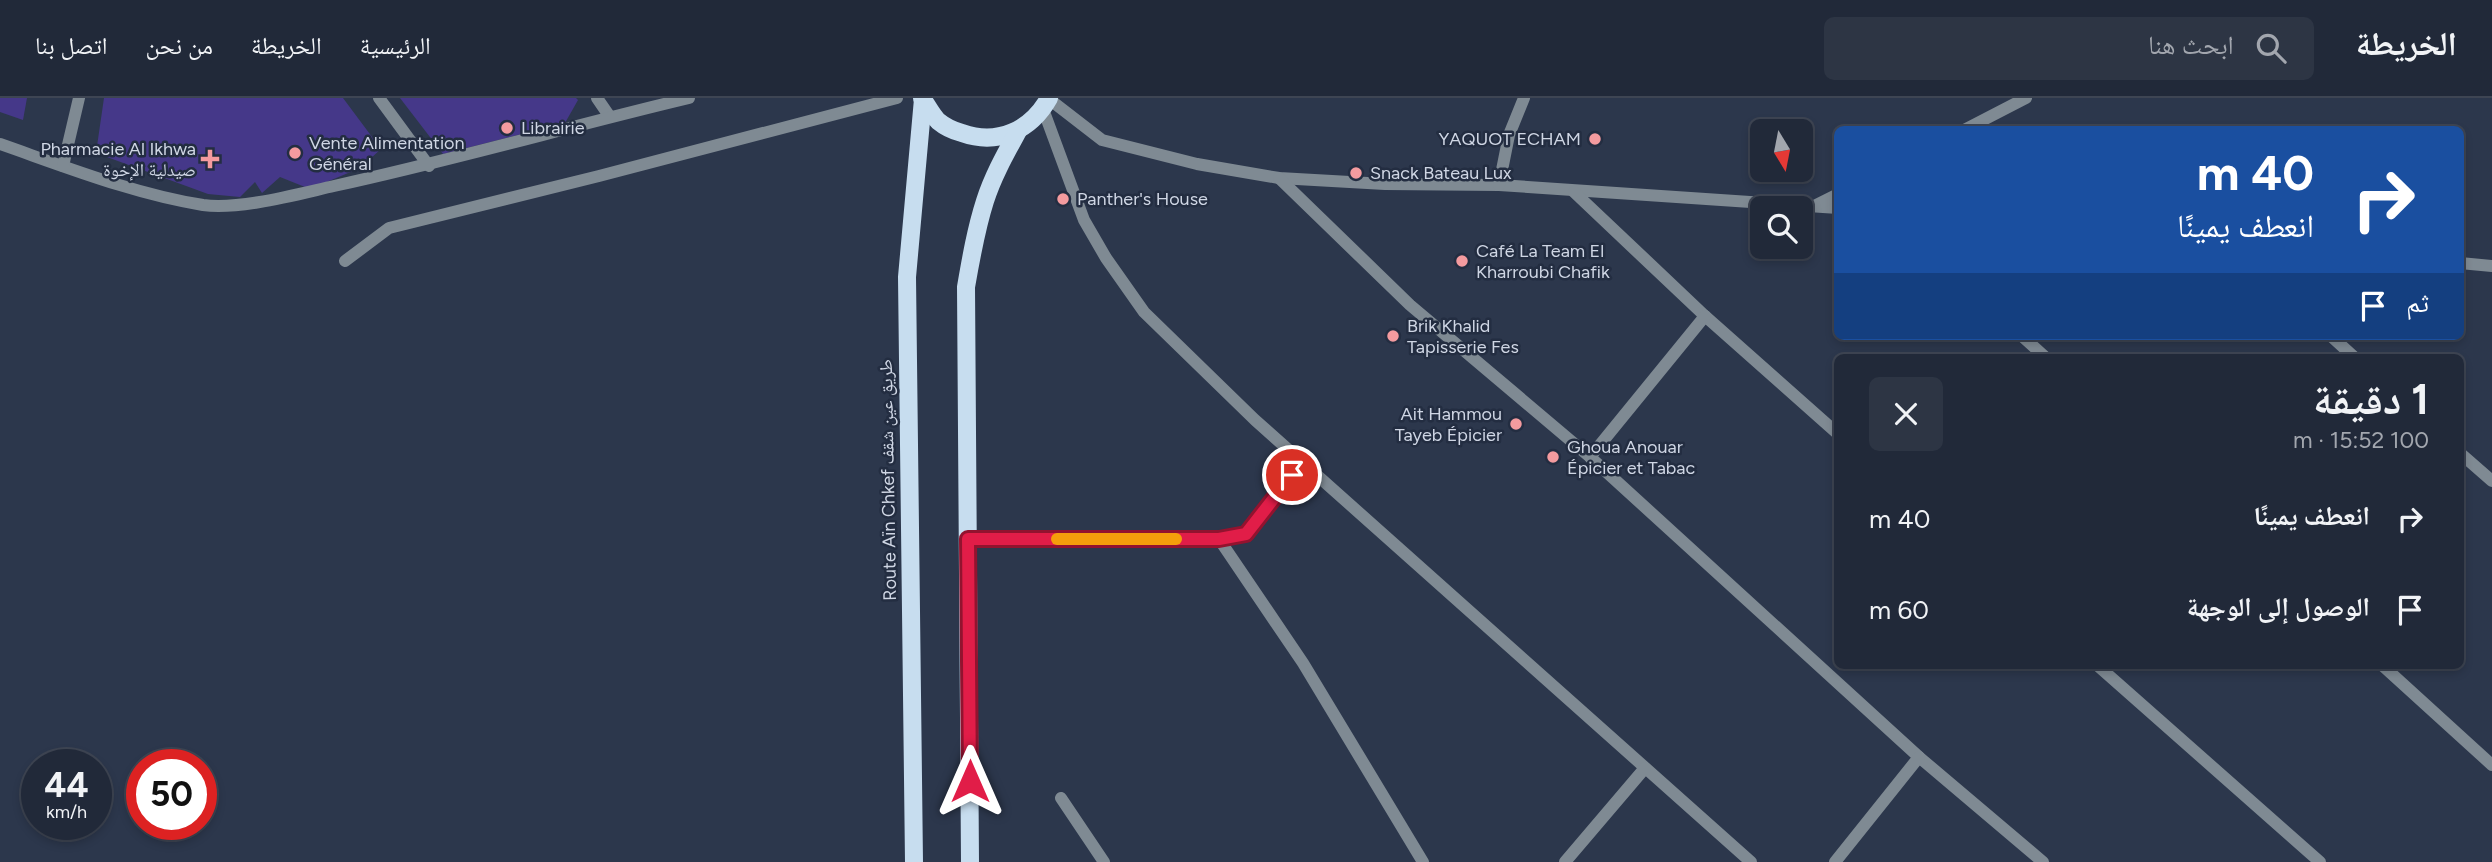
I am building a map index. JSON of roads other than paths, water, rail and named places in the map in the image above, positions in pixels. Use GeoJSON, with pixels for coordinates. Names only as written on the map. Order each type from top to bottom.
{"type":"FeatureCollection","features":[{"type":"Feature","properties":{"kind":"main road"},"geometry":{"type":"LineString","coordinates":[[923,98],[938,121],[954,131],[975,138],[997,138],[1018,131],[1036,117],[1047,102]]}},
{"type":"Feature","properties":{"kind":"main road","name":"Route Aïn Chkef طريق عين شقف"},"geometry":{"type":"LineString","coordinates":[[914,862],[907,277],[923,98]]}},
{"type":"Feature","properties":{"kind":"main road"},"geometry":{"type":"LineString","coordinates":[[970,862],[967,287],[974,244],[986,199],[1018,131]]}},
{"type":"Feature","properties":{"kind":"street"},"geometry":{"type":"LineString","coordinates":[[63,166],[79,98]]}},
{"type":"Feature","properties":{"kind":"street"},"geometry":{"type":"LineString","coordinates":[[379,98],[429,166]]}},
{"type":"Feature","properties":{"kind":"street"},"geometry":{"type":"LineString","coordinates":[[597,98],[610,117]]}},
{"type":"Feature","properties":{"kind":"street"},"geometry":{"type":"LineString","coordinates":[[0,144],[123,185],[205,205],[244,203],[429,166],[690,98]]}},
{"type":"Feature","properties":{"kind":"street"},"geometry":{"type":"LineString","coordinates":[[345,261],[389,228],[897,98]]}},
{"type":"Feature","properties":{"kind":"street"},"geometry":{"type":"LineString","coordinates":[[1972,126],[2026,98]]}},
{"type":"Feature","properties":{"kind":"street"},"geometry":{"type":"LineString","coordinates":[[1499,185],[1519,100]]}},
{"type":"Feature","properties":{"kind":"street"},"geometry":{"type":"LineString","coordinates":[[1047,102],[1102,140],[1197,164],[1279,178],[1385,184],[1499,185],[1834,208]]}},
{"type":"Feature","properties":{"kind":"street"},"geometry":{"type":"LineString","coordinates":[[1047,102],[1084,220],[1106,258],[1144,313],[1302,463],[1751,862]]}},
{"type":"Feature","properties":{"kind":"street"},"geometry":{"type":"LineString","coordinates":[[1279,178],[1410,305],[1590,457],[1919,757],[2043,862]]}},
{"type":"Feature","properties":{"kind":"street"},"geometry":{"type":"LineString","coordinates":[[1574,192],[1705,316],[1834,430]]}},
{"type":"Feature","properties":{"kind":"street"},"geometry":{"type":"LineString","coordinates":[[1814,206],[1834,196]]}},
{"type":"Feature","properties":{"kind":"street"},"geometry":{"type":"LineString","coordinates":[[2464,264],[2492,266]]}},
{"type":"Feature","properties":{"kind":"street"},"geometry":{"type":"LineString","coordinates":[[1590,457],[1705,316]]}},
{"type":"Feature","properties":{"kind":"street"},"geometry":{"type":"LineString","coordinates":[[2026,340],[2042,354]]}},
{"type":"Feature","properties":{"kind":"street"},"geometry":{"type":"LineString","coordinates":[[2335,340],[2351,354]]}},
{"type":"Feature","properties":{"kind":"street"},"geometry":{"type":"LineString","coordinates":[[2464,456],[2492,481]]}},
{"type":"Feature","properties":{"kind":"street"},"geometry":{"type":"LineString","coordinates":[[968,539],[1219,539],[1246,534],[1302,463]]}},
{"type":"Feature","properties":{"kind":"street"},"geometry":{"type":"LineString","coordinates":[[1219,539],[1303,663],[1423,862]]}},
{"type":"Feature","properties":{"kind":"street"},"geometry":{"type":"LineString","coordinates":[[2102,669],[2320,862]]}},
{"type":"Feature","properties":{"kind":"street"},"geometry":{"type":"LineString","coordinates":[[2386,669],[2492,765]]}},
{"type":"Feature","properties":{"kind":"street"},"geometry":{"type":"LineString","coordinates":[[1835,862],[1919,757]]}},
{"type":"Feature","properties":{"kind":"street"},"geometry":{"type":"LineString","coordinates":[[1565,862],[1645,768]]}},
{"type":"Feature","properties":{"kind":"street"},"geometry":{"type":"LineString","coordinates":[[1061,798],[1104,862]]}},
{"type":"Feature","properties":{"kind":"place","name":"Librairie"},"geometry":{"type":"Point","coordinates":[507,128]}},
{"type":"Feature","properties":{"kind":"place","name":"YAQUOT ECHAM"},"geometry":{"type":"Point","coordinates":[1595,139]}},
{"type":"Feature","properties":{"kind":"place","name":"Vente Alimentation Général"},"geometry":{"type":"Point","coordinates":[295,153]}},
{"type":"Feature","properties":{"kind":"place","name":"Pharmacie Al Ikhwa صيدلية الإخوة"},"geometry":{"type":"Point","coordinates":[210,159]}},
{"type":"Feature","properties":{"kind":"place","name":"Snack Bateau Lux"},"geometry":{"type":"Point","coordinates":[1356,173]}},
{"type":"Feature","properties":{"kind":"place","name":"Panther's House"},"geometry":{"type":"Point","coordinates":[1063,199]}},
{"type":"Feature","properties":{"kind":"place","name":"Café La Team El Kharroubi Chafik"},"geometry":{"type":"Point","coordinates":[1462,261]}},
{"type":"Feature","properties":{"kind":"place","name":"Brik Khalid Tapisserie Fes"},"geometry":{"type":"Point","coordinates":[1393,336]}},
{"type":"Feature","properties":{"kind":"place","name":"Ait Hammou Tayeb Épicier"},"geometry":{"type":"Point","coordinates":[1516,424]}},
{"type":"Feature","properties":{"kind":"place","name":"Ghoua Anouar Épicier et Tabac"},"geometry":{"type":"Point","coordinates":[1553,457]}}]}
